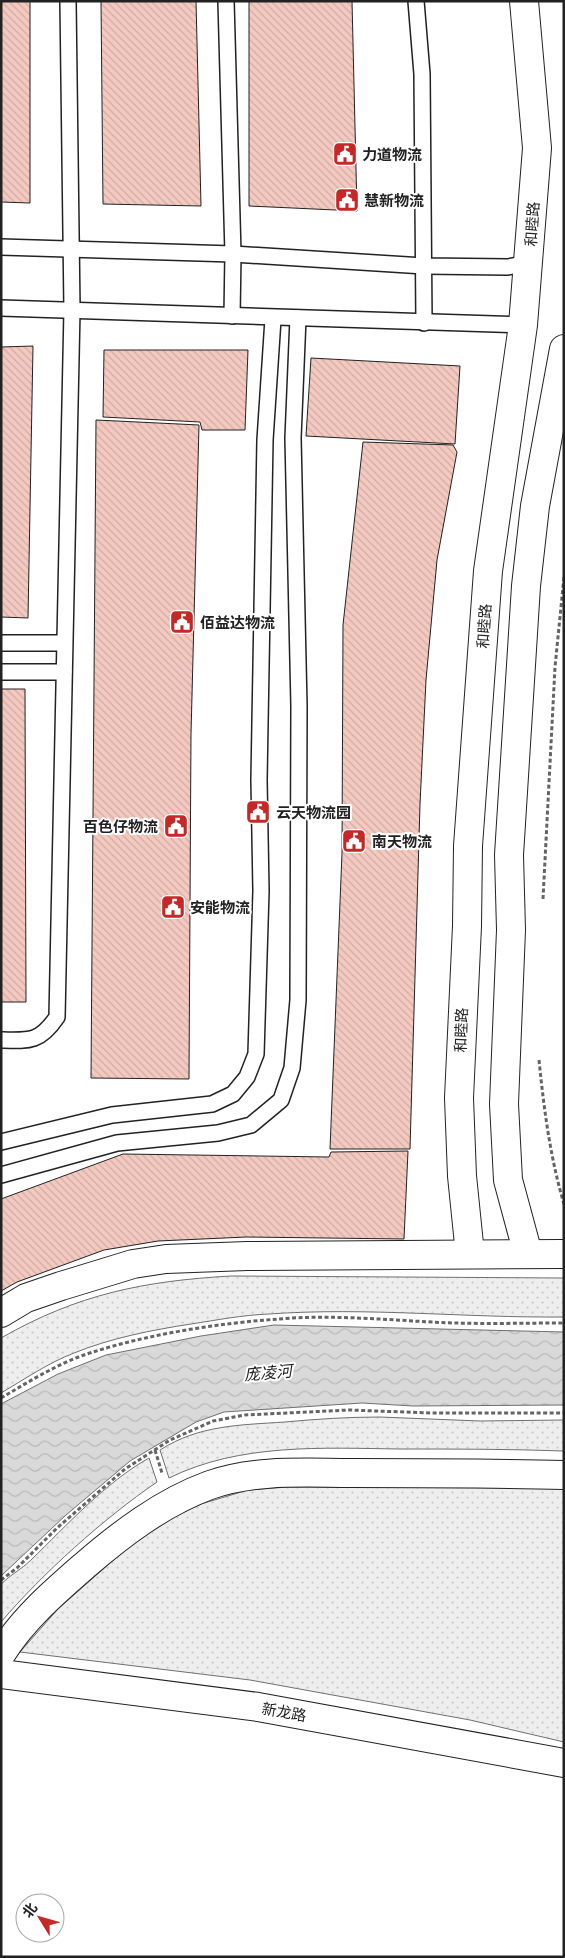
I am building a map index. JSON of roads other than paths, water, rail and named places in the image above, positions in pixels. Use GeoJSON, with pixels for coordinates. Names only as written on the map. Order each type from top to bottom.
{"type":"FeatureCollection","features":[{"type":"Feature","properties":{"kind":"street","name":"和睦路"},"geometry":{"type":"LineString","coordinates":[[470,1254],[462,1176],[459,1098],[467,926],[468,846],[488,571],[522,325],[529,263],[537,148],[524,1]]}},
{"type":"Feature","properties":{"kind":"street"},"geometry":{"type":"LineString","coordinates":[[528,1254],[508,1180],[504,1104],[511,930],[509,855],[526,586],[535,506],[564,349]]}},
{"type":"Feature","properties":{"kind":"street"},"geometry":{"type":"LineString","coordinates":[[1,1313],[26,1298],[61,1286],[133,1264],[166,1259],[228,1256],[564,1254]]}},
{"type":"Feature","properties":{"kind":"street"},"geometry":{"type":"LineString","coordinates":[[1,1654],[23,1623],[42,1602],[110,1543],[172,1502],[212,1484],[240,1477],[270,1473],[405,1472],[564,1476]]}},
{"type":"Feature","properties":{"kind":"street","name":"新龙路"},"geometry":{"type":"LineString","coordinates":[[1,1674],[258,1707],[564,1763]]}},
{"type":"Feature","properties":{"kind":"street","name":"新龙路"},"geometry":{"type":"LineString","coordinates":[[1,1689],[257,1721],[447,1753],[564,1776]]}},
{"type":"Feature","properties":{"kind":"lane"},"geometry":{"type":"LineString","coordinates":[[1,1040],[26,1040],[46,1033],[57,1017],[72,310],[68,1]]}},
{"type":"Feature","properties":{"kind":"lane"},"geometry":{"type":"LineString","coordinates":[[226,1],[233,254],[232,316]]}},
{"type":"Feature","properties":{"kind":"lane"},"geometry":{"type":"LineString","coordinates":[[416,1],[422,74],[424,323]]}},
{"type":"Feature","properties":{"kind":"lane"},"geometry":{"type":"LineString","coordinates":[[1,248],[233,254],[424,266],[508,267],[529,263]]}},
{"type":"Feature","properties":{"kind":"lane"},"geometry":{"type":"LineString","coordinates":[[1,308],[273,319],[298,318],[522,325]]}},
{"type":"Feature","properties":{"kind":"lane"},"geometry":{"type":"LineString","coordinates":[[1,1175],[117,1143],[218,1133],[251,1125],[281,1100],[292,1068],[298,1000],[299,706],[293,438],[298,318]]}},
{"type":"Feature","properties":{"kind":"lane"},"geometry":{"type":"LineString","coordinates":[[1,1142],[112,1116],[212,1104],[233,1094],[248,1077],[256,1054],[261,891],[259,780],[265,440],[273,319]]}},
{"type":"Feature","properties":{"kind":"lane"},"geometry":{"type":"LineString","coordinates":[[1,643],[64,643]]}},
{"type":"Feature","properties":{"kind":"lane"},"geometry":{"type":"LineString","coordinates":[[1,672],[64,672]]}},
{"type":"Feature","properties":{"kind":"water","name":"庞凌河"},"geometry":{"type":"Polygon","coordinates":[[[274,1325],[564,1332],[564,1405],[413,1406],[362,1403],[224,1412],[196,1422],[130,1461],[66,1515],[1,1576],[1,1404],[58,1374],[106,1355],[201,1336],[274,1325]]]}},
{"type":"Feature","properties":{"kind":"place","name":"力道物流"},"geometry":{"type":"Point","coordinates":[345,154]}},
{"type":"Feature","properties":{"kind":"place","name":"慧新物流"},"geometry":{"type":"Point","coordinates":[347,200]}},
{"type":"Feature","properties":{"kind":"place","name":"佰益达物流"},"geometry":{"type":"Point","coordinates":[182,622]}},
{"type":"Feature","properties":{"kind":"place","name":"云天物流园"},"geometry":{"type":"Point","coordinates":[258,812]}},
{"type":"Feature","properties":{"kind":"place","name":"百色仔物流"},"geometry":{"type":"Point","coordinates":[176,826]}},
{"type":"Feature","properties":{"kind":"place","name":"南天物流"},"geometry":{"type":"Point","coordinates":[354,841]}},
{"type":"Feature","properties":{"kind":"place","name":"安能物流"},"geometry":{"type":"Point","coordinates":[173,907]}}]}
